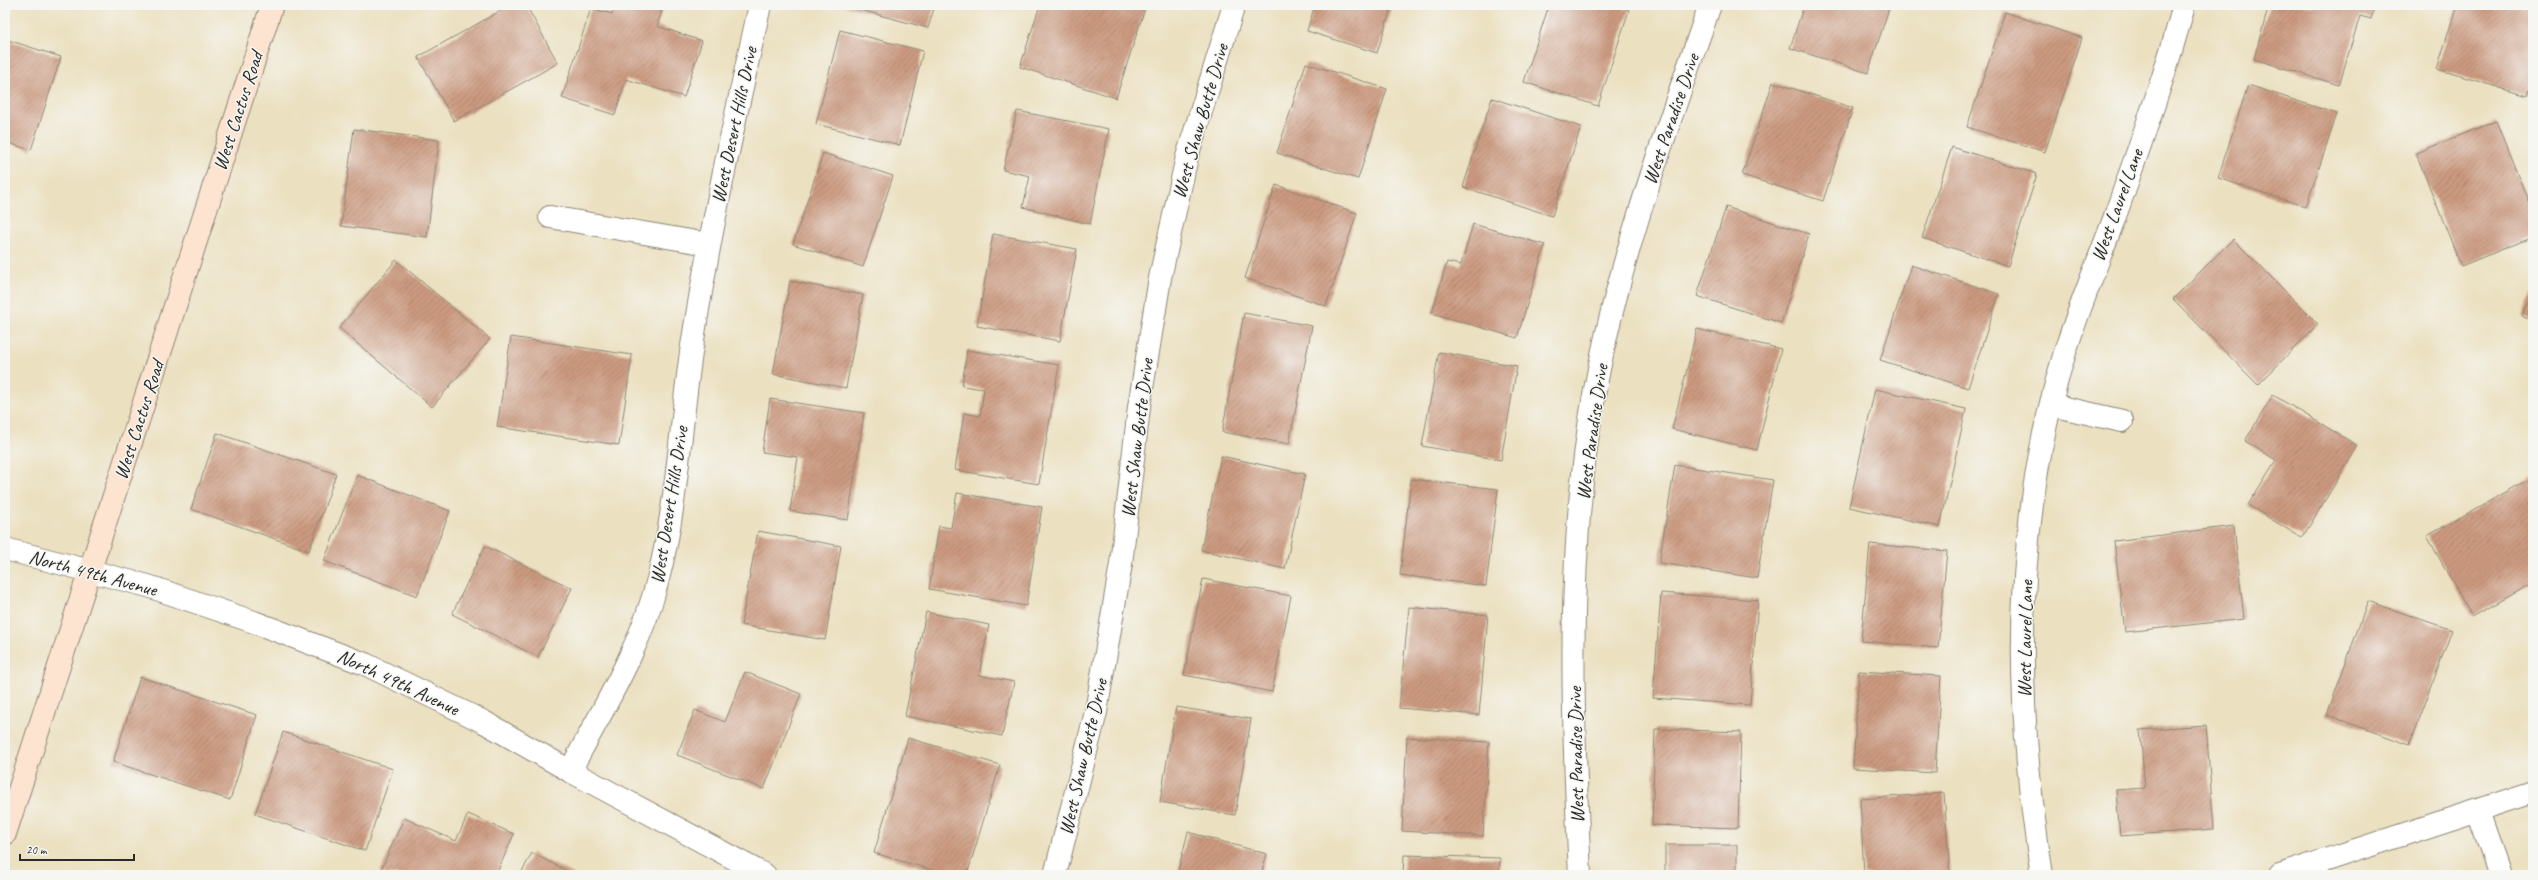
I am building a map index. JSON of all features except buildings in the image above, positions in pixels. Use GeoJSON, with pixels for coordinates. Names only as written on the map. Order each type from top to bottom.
{"type":"FeatureCollection","features":[{"type":"Feature","properties":{"kind":"main road","name":"West Cactus Road"},"geometry":{"type":"LineString","coordinates":[[5,834],[91,571],[272,5]]}},
{"type":"Feature","properties":{"kind":"street","name":"West Desert Hills Drive"},"geometry":{"type":"LineString","coordinates":[[570,771],[640,635],[658,580],[670,523],[692,348],[708,244],[760,5]]}},
{"type":"Feature","properties":{"kind":"street","name":"West Shaw Butte Drive"},"geometry":{"type":"LineString","coordinates":[[1055,875],[1097,704],[1121,564],[1139,407],[1160,278],[1187,157],[1234,5]]}},
{"type":"Feature","properties":{"kind":"street","name":"West Paradise Drive"},"geometry":{"type":"LineString","coordinates":[[1580,875],[1574,753],[1574,585],[1584,468],[1595,389],[1627,253],[1710,5]]}},
{"type":"Feature","properties":{"kind":"street","name":"West Laurel Lane"},"geometry":{"type":"LineString","coordinates":[[2042,875],[2033,824],[2025,726],[2022,638],[2028,553],[2036,479],[2052,405],[2068,344],[2147,123],[2184,5]]}},
{"type":"Feature","properties":{"kind":"street"},"geometry":{"type":"LineString","coordinates":[[550,217],[708,244]]}},
{"type":"Feature","properties":{"kind":"street"},"geometry":{"type":"LineString","coordinates":[[2052,405],[2122,421]]}},
{"type":"Feature","properties":{"kind":"street","name":"North 49th Avenue"},"geometry":{"type":"LineString","coordinates":[[5,549],[148,586],[254,622],[365,664],[484,722],[570,771],[765,875]]}},
{"type":"Feature","properties":{"kind":"street"},"geometry":{"type":"LineString","coordinates":[[2280,875],[2533,792]]}},
{"type":"Feature","properties":{"kind":"street"},"geometry":{"type":"LineString","coordinates":[[2478,810],[2500,875]]}}]}
